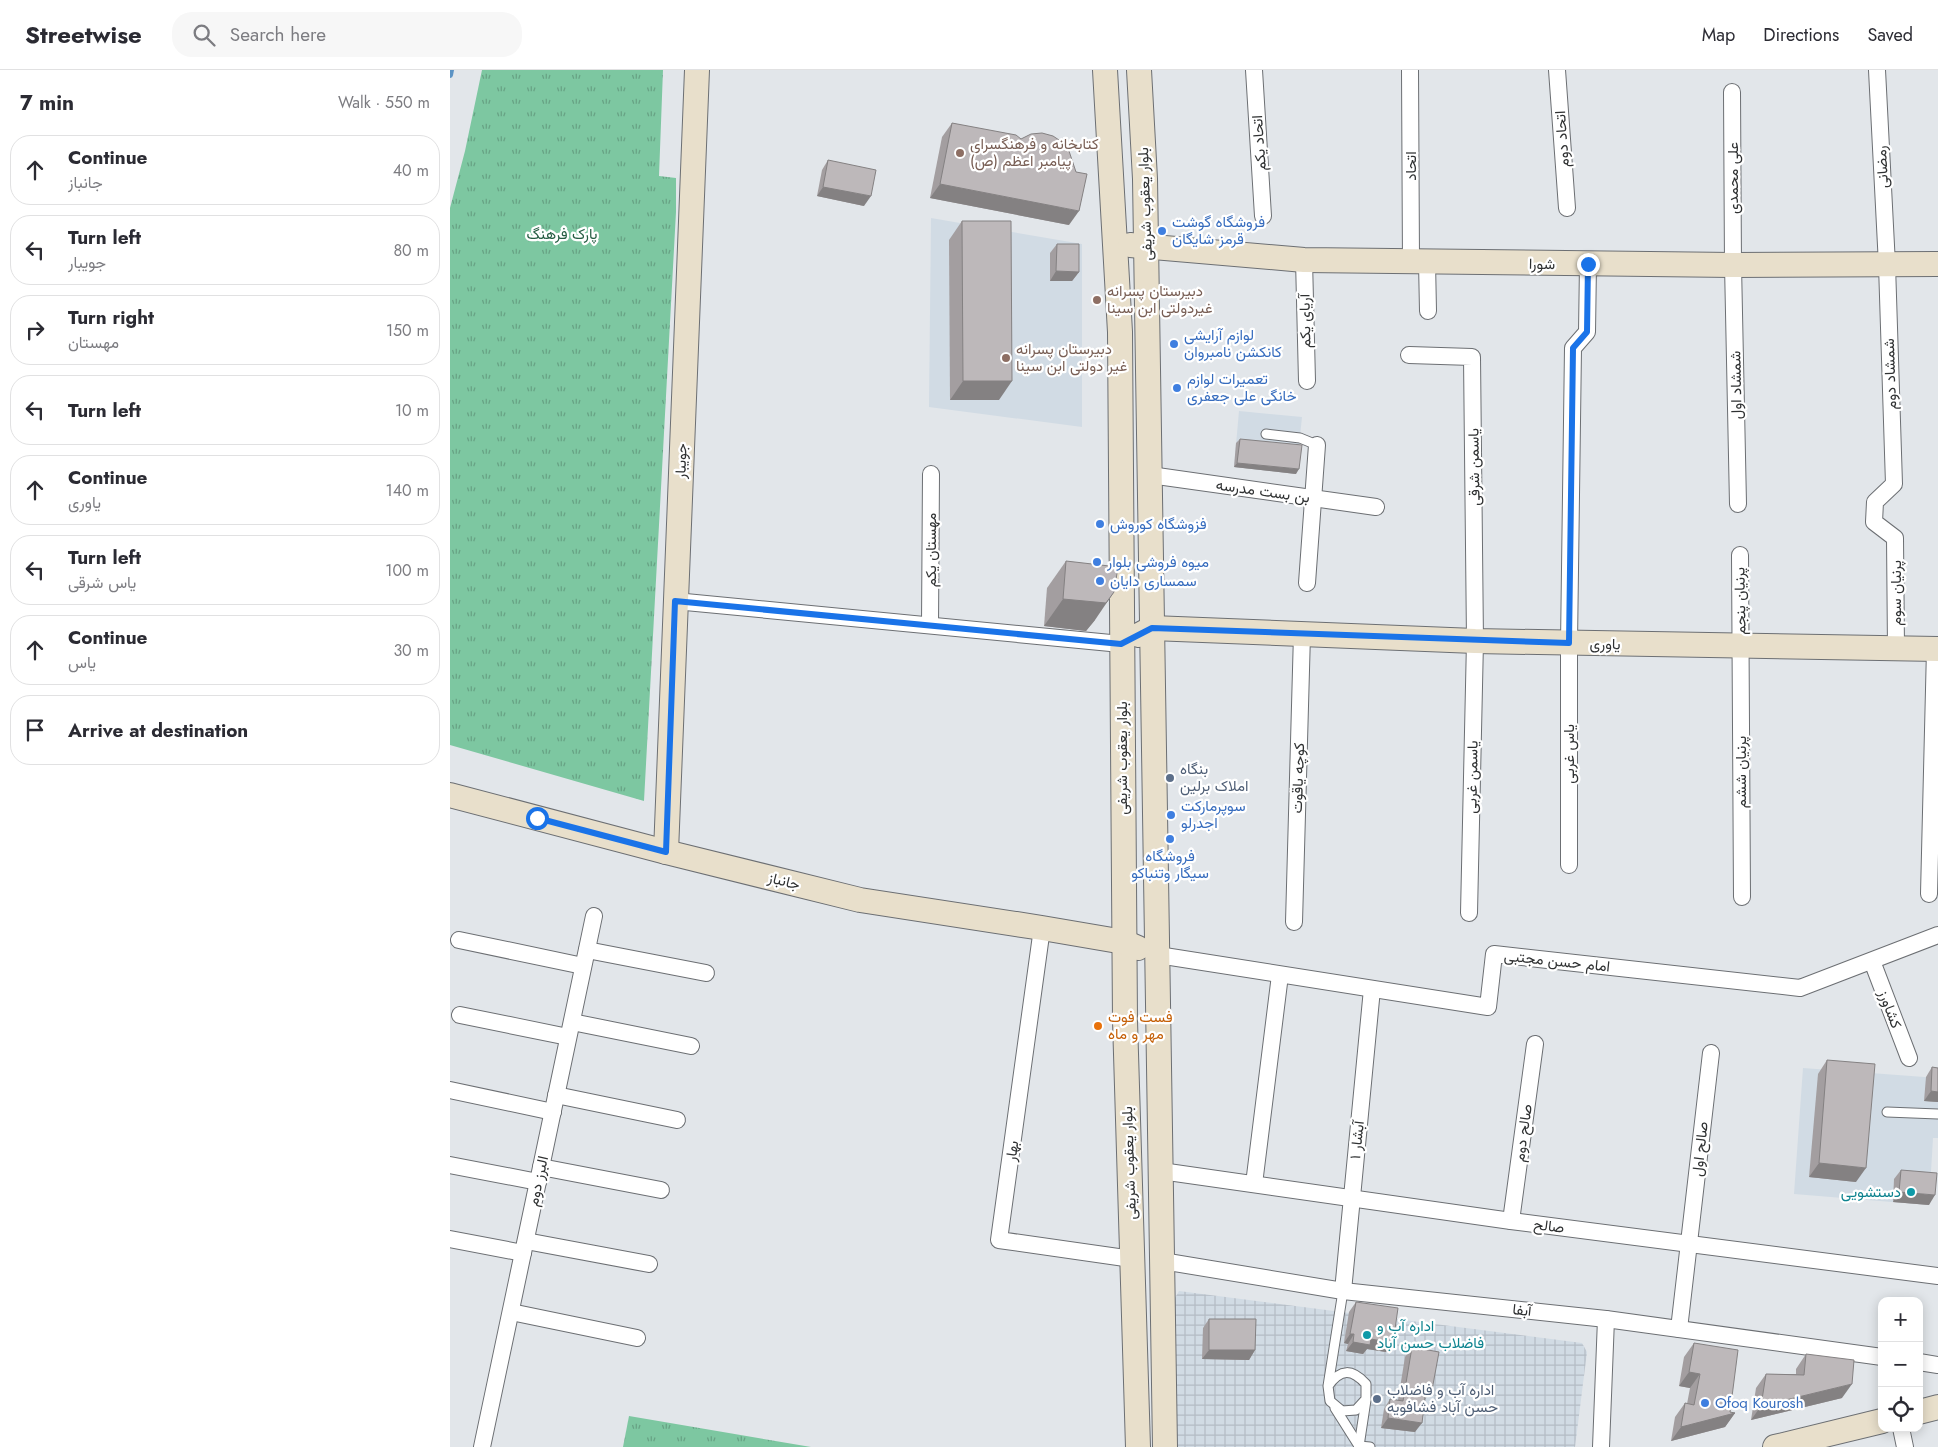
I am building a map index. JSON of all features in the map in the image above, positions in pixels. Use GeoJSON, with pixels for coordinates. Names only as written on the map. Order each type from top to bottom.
{"type":"FeatureCollection","features":[{"type":"Feature","properties":{"kind":"street","name":"جویبار"},"geometry":{"type":"LineString","coordinates":[[666,852],[697,70]]}},
{"type":"Feature","properties":{"kind":"street","name":"بلوار یعقوب شریفی"},"geometry":{"type":"LineString","coordinates":[[1105,70],[1120,332],[1124,942],[1138,1447]]}},
{"type":"Feature","properties":{"kind":"street","name":"بلوار یعقوب شریفی"},"geometry":{"type":"LineString","coordinates":[[1139,70],[1145,179],[1165,1447]]}},
{"type":"Feature","properties":{"kind":"street","name":"اتحاد یکم"},"geometry":{"type":"LineString","coordinates":[[1254,70],[1263,216]]}},
{"type":"Feature","properties":{"kind":"street","name":"اتحاد"},"geometry":{"type":"LineString","coordinates":[[1410,70],[1419,262],[1428,311]]}},
{"type":"Feature","properties":{"kind":"street","name":"اتحاد دوم"},"geometry":{"type":"LineString","coordinates":[[1557,70],[1567,208]]}},
{"type":"Feature","properties":{"kind":"street","name":"رمضانی"},"geometry":{"type":"LineString","coordinates":[[1877,70],[1887,265]]}},
{"type":"Feature","properties":{"kind":"street","name":"علی محمدی"},"geometry":{"type":"LineString","coordinates":[[1732,92],[1733,265]]}},
{"type":"Feature","properties":{"kind":"street","name":"شورا"},"geometry":{"type":"LineString","coordinates":[[1114,243],[1304,260],[1733,265],[1938,264]]}},
{"type":"Feature","properties":{"kind":"street","name":"آریای یکم"},"geometry":{"type":"LineString","coordinates":[[1304,260],[1307,381]]}},
{"type":"Feature","properties":{"kind":"street","name":"یاس غربی"},"geometry":{"type":"LineString","coordinates":[[1569,865],[1569,643],[1573,348],[1587,332],[1588,264]]}},
{"type":"Feature","properties":{"kind":"street","name":"شمشاد اول"},"geometry":{"type":"LineString","coordinates":[[1733,265],[1738,504]]}},
{"type":"Feature","properties":{"kind":"street","name":"شمشاد دوم"},"geometry":{"type":"LineString","coordinates":[[1887,265],[1894,484],[1875,502],[1874,522],[1895,538]]}},
{"type":"Feature","properties":{"kind":"street","name":"یاسمن شرقی"},"geometry":{"type":"LineString","coordinates":[[1409,356],[1472,357],[1475,641]]}},
{"type":"Feature","properties":{"kind":"street"},"geometry":{"type":"LineString","coordinates":[[1307,583],[1317,445]]}},
{"type":"Feature","properties":{"kind":"street","name":"مهستان یکم"},"geometry":{"type":"LineString","coordinates":[[930,625],[931,474]]}},
{"type":"Feature","properties":{"kind":"street","name":"بن بست مدرسه"},"geometry":{"type":"LineString","coordinates":[[1150,476],[1376,507]]}},
{"type":"Feature","properties":{"kind":"street","name":"پرنیان سوم"},"geometry":{"type":"LineString","coordinates":[[1895,538],[1896,649]]}},
{"type":"Feature","properties":{"kind":"street","name":"پرنیان پنجم"},"geometry":{"type":"LineString","coordinates":[[1740,555],[1741,646]]}},
{"type":"Feature","properties":{"kind":"street"},"geometry":{"type":"LineString","coordinates":[[675,601],[1121,644],[1152,628]]}},
{"type":"Feature","properties":{"kind":"street","name":"یاوری"},"geometry":{"type":"LineString","coordinates":[[1152,628],[1475,641],[1936,649]]}},
{"type":"Feature","properties":{"kind":"street","name":"کوچه یاقوت"},"geometry":{"type":"LineString","coordinates":[[1294,922],[1302,634]]}},
{"type":"Feature","properties":{"kind":"street","name":"یاسمن غربی"},"geometry":{"type":"LineString","coordinates":[[1469,913],[1475,641]]}},
{"type":"Feature","properties":{"kind":"street","name":"پرنیان ششم"},"geometry":{"type":"LineString","coordinates":[[1741,646],[1742,897]]}},
{"type":"Feature","properties":{"kind":"street"},"geometry":{"type":"LineString","coordinates":[[1929,894],[1936,649]]}},
{"type":"Feature","properties":{"kind":"street","name":"جانباز"},"geometry":{"type":"LineString","coordinates":[[450,795],[666,852],[860,900],[1124,942],[1158,955]]}},
{"type":"Feature","properties":{"kind":"street","name":"البرز دوم"},"geometry":{"type":"LineString","coordinates":[[482,1447],[594,916]]}},
{"type":"Feature","properties":{"kind":"street","name":"بهار"},"geometry":{"type":"LineString","coordinates":[[1042,928],[999,1240],[1132,1259]]}},
{"type":"Feature","properties":{"kind":"street","name":"امام حسن مجتبی"},"geometry":{"type":"LineString","coordinates":[[1158,955],[1488,1006],[1494,954],[1800,988],[1938,935]]}},
{"type":"Feature","properties":{"kind":"street"},"geometry":{"type":"LineString","coordinates":[[459,940],[706,973]]}},
{"type":"Feature","properties":{"kind":"street","name":"کشاورز"},"geometry":{"type":"LineString","coordinates":[[1872,961],[1908,1058]]}},
{"type":"Feature","properties":{"kind":"street"},"geometry":{"type":"LineString","coordinates":[[1254,1184],[1280,975]]}},
{"type":"Feature","properties":{"kind":"street","name":"آبشار ۱"},"geometry":{"type":"LineString","coordinates":[[1343,1290],[1372,989]]}},
{"type":"Feature","properties":{"kind":"street"},"geometry":{"type":"LineString","coordinates":[[460,1015],[691,1046]]}},
{"type":"Feature","properties":{"kind":"street","name":"صالح دوم"},"geometry":{"type":"LineString","coordinates":[[1511,1221],[1535,1044]]}},
{"type":"Feature","properties":{"kind":"street","name":"صالح اول"},"geometry":{"type":"LineString","coordinates":[[1679,1329],[1711,1053]]}},
{"type":"Feature","properties":{"kind":"street"},"geometry":{"type":"LineString","coordinates":[[450,1090],[553,1112]]}},
{"type":"Feature","properties":{"kind":"street"},"geometry":{"type":"LineString","coordinates":[[556,1095],[677,1120]]}},
{"type":"Feature","properties":{"kind":"street"},"geometry":{"type":"LineString","coordinates":[[450,1165],[540,1174],[661,1190]]}},
{"type":"Feature","properties":{"kind":"street","name":"صالح"},"geometry":{"type":"LineString","coordinates":[[1161,1171],[1511,1221],[1938,1276]]}},
{"type":"Feature","properties":{"kind":"street"},"geometry":{"type":"LineString","coordinates":[[450,1239],[649,1264]]}},
{"type":"Feature","properties":{"kind":"street","name":"آبفا"},"geometry":{"type":"LineString","coordinates":[[1162,1262],[1343,1290],[1606,1319],[1878,1356]]}},
{"type":"Feature","properties":{"kind":"street"},"geometry":{"type":"LineString","coordinates":[[511,1312],[636,1338]]}},
{"type":"Feature","properties":{"kind":"street"},"geometry":{"type":"LineString","coordinates":[[1601,1447],[1606,1319]]}},
{"type":"Feature","properties":{"kind":"street"},"geometry":{"type":"LineString","coordinates":[[1923,1363],[1938,1365]]}},
{"type":"Feature","properties":{"kind":"street"},"geometry":{"type":"LineString","coordinates":[[1923,1411],[1938,1407]]}},
{"type":"Feature","properties":{"kind":"street"},"geometry":{"type":"LineString","coordinates":[[1775,1447],[1878,1422]]}},
{"type":"Feature","properties":{"kind":"street"},"geometry":{"type":"LineString","coordinates":[[1902,1432],[1904,1447]]}},
{"type":"Feature","properties":{"kind":"lane"},"geometry":{"type":"LineString","coordinates":[[1266,434],[1300,438],[1317,445]]}},
{"type":"Feature","properties":{"kind":"lane"},"geometry":{"type":"LineString","coordinates":[[1887,1112],[1938,1114]]}},
{"type":"Feature","properties":{"kind":"lane"},"geometry":{"type":"LineString","coordinates":[[1343,1290],[1328,1386],[1330,1401],[1359,1446]]}},
{"type":"Feature","properties":{"kind":"lane"},"geometry":{"type":"LineString","coordinates":[[1332,1364],[1345,1372],[1357,1375],[1366,1384],[1366,1399],[1359,1446]]}},
{"type":"Feature","properties":{"kind":"lane"},"geometry":{"type":"LineString","coordinates":[[1328,1386],[1334,1377],[1345,1372]]}},
{"type":"Feature","properties":{"kind":"lane"},"geometry":{"type":"LineString","coordinates":[[1330,1401],[1342,1411],[1356,1410],[1366,1399]]}},
{"type":"Feature","properties":{"kind":"lane"},"geometry":{"type":"LineString","coordinates":[[1359,1446],[1370,1447]]}},
{"type":"Feature","properties":{"kind":"shaded area","name":"دبیرستان پسرانه غیر دولتی ابن سینا"},"geometry":{"type":"Polygon","coordinates":[[[931,218],[1082,244],[1082,427],[929,407],[931,218]]]}},
{"type":"Feature","properties":{"kind":"shaded area"},"geometry":{"type":"Polygon","coordinates":[[[1239,411],[1302,417],[1296,474],[1234,467],[1239,411]]]}},
{"type":"Feature","properties":{"kind":"shaded area"},"geometry":{"type":"Polygon","coordinates":[[[1803,1068],[1938,1078],[1938,1138],[1933,1138],[1929,1205],[1794,1194],[1803,1068]]]}},
{"type":"Feature","properties":{"kind":"shaded area","name":"اداره آب و فاضلاب حسن آباد فشافویه"},"geometry":{"type":"Polygon","coordinates":[[[1179,1291],[1582,1343],[1587,1352],[1575,1447],[1174,1447],[1169,1308],[1179,1291]]]}},
{"type":"Feature","properties":{"kind":"green space","name":"پارک فرهنگ"},"geometry":{"type":"Polygon","coordinates":[[[482,70],[663,70],[659,176],[676,178],[676,212],[644,801],[450,745],[450,208],[465,151],[482,70]]]}},
{"type":"Feature","properties":{"kind":"green space"},"geometry":{"type":"Polygon","coordinates":[[[629,1416],[811,1447],[623,1447],[629,1416]]]}},
{"type":"Feature","properties":{"kind":"building"},"geometry":{"type":"Polygon","coordinates":[[[952,123],[1016,135],[1021,139],[1031,134],[1042,133],[1053,136],[1062,142],[1069,151],[1076,172],[1087,174],[1079,211],[940,184],[952,123]]]}},
{"type":"Feature","properties":{"kind":"building"},"geometry":{"type":"Polygon","coordinates":[[[828,160],[876,170],[871,196],[823,187],[828,160]]]}},
{"type":"Feature","properties":{"kind":"building","name":"دبیرستان پسرانه غیر دولتی ابن سینا"},"geometry":{"type":"Polygon","coordinates":[[[962,221],[1011,221],[1012,381],[963,381],[962,221]]]}},
{"type":"Feature","properties":{"kind":"building"},"geometry":{"type":"Polygon","coordinates":[[[1057,244],[1079,244],[1079,272],[1056,271],[1057,244]]]}},
{"type":"Feature","properties":{"kind":"building"},"geometry":{"type":"Polygon","coordinates":[[[1240,439],[1302,445],[1299,469],[1237,463],[1240,439]]]}},
{"type":"Feature","properties":{"kind":"building"},"geometry":{"type":"Polygon","coordinates":[[[1066,561],[1118,567],[1114,592],[1106,603],[1063,599],[1066,561]]]}},
{"type":"Feature","properties":{"kind":"building"},"geometry":{"type":"Polygon","coordinates":[[[1827,1060],[1875,1064],[1866,1168],[1819,1163],[1827,1060]]]}},
{"type":"Feature","properties":{"kind":"building"},"geometry":{"type":"Polygon","coordinates":[[[1932,1067],[1938,1068],[1938,1092],[1931,1091],[1932,1067]]]}},
{"type":"Feature","properties":{"kind":"building"},"geometry":{"type":"Polygon","coordinates":[[[1901,1170],[1937,1173],[1935,1195],[1899,1192],[1901,1170]]]}},
{"type":"Feature","properties":{"kind":"building","name":"اداره آب و فاضلاب حسن آباد"},"geometry":{"type":"Polygon","coordinates":[[[1356,1302],[1398,1308],[1393,1343],[1371,1339],[1370,1345],[1353,1342],[1354,1334],[1350,1334],[1356,1302]]]}},
{"type":"Feature","properties":{"kind":"building"},"geometry":{"type":"Polygon","coordinates":[[[1209,1319],[1256,1319],[1255,1350],[1209,1350],[1209,1319]]]}},
{"type":"Feature","properties":{"kind":"building","name":"Ofoq Kourosh"},"geometry":{"type":"Polygon","coordinates":[[[1694,1343],[1738,1350],[1730,1412],[1735,1413],[1681,1427],[1685,1403],[1694,1405],[1700,1374],[1689,1372],[1694,1343]]]}},
{"type":"Feature","properties":{"kind":"building"},"geometry":{"type":"Polygon","coordinates":[[[1412,1347],[1439,1352],[1432,1390],[1426,1389],[1422,1423],[1388,1418],[1390,1399],[1403,1401],[1412,1347]]]}},
{"type":"Feature","properties":{"kind":"building"},"geometry":{"type":"Polygon","coordinates":[[[1806,1354],[1854,1360],[1852,1384],[1761,1406],[1766,1374],[1804,1375],[1806,1354]]]}},
{"type":"Feature","properties":{"kind":"waterway"},"geometry":{"type":"LineString","coordinates":[[450,75],[451,70]]}},
{"type":"Feature","properties":{"kind":"place","name":"کتابخانه و فرهنگسرای پیامبر اعظم (ص)"},"geometry":{"type":"Point","coordinates":[960,153]}},
{"type":"Feature","properties":{"kind":"place","name":"فروشگاه گوشت قرمز شایگان"},"geometry":{"type":"Point","coordinates":[1162,231]}},
{"type":"Feature","properties":{"kind":"place","name":"دبیرستان پسرانه غیردولتی ابن سینا"},"geometry":{"type":"Point","coordinates":[1097,300]}},
{"type":"Feature","properties":{"kind":"place","name":"لوازم آرایشی کانکشن نامبروان"},"geometry":{"type":"Point","coordinates":[1174,344]}},
{"type":"Feature","properties":{"kind":"place","name":"دبیرستان پسرانه غیر دولتی ابن سینا"},"geometry":{"type":"Point","coordinates":[1006,358]}},
{"type":"Feature","properties":{"kind":"place","name":"تعمیرات لوازم خانگی علی جعفری"},"geometry":{"type":"Point","coordinates":[1177,388]}},
{"type":"Feature","properties":{"kind":"place","name":"فزوشگاه کوروش"},"geometry":{"type":"Point","coordinates":[1100,524]}},
{"type":"Feature","properties":{"kind":"place","name":"میوه فروشی بلوار"},"geometry":{"type":"Point","coordinates":[1097,562]}},
{"type":"Feature","properties":{"kind":"place","name":"سمساری دایان"},"geometry":{"type":"Point","coordinates":[1100,581]}},
{"type":"Feature","properties":{"kind":"place","name":"بنگاه املاک برلین"},"geometry":{"type":"Point","coordinates":[1170,778]}},
{"type":"Feature","properties":{"kind":"place","name":"سوپرمارکت اجدرلو"},"geometry":{"type":"Point","coordinates":[1171,815]}},
{"type":"Feature","properties":{"kind":"place","name":"فروشگاه سیگار وتنباکو"},"geometry":{"type":"Point","coordinates":[1170,839]}},
{"type":"Feature","properties":{"kind":"place","name":"فست فوت مهر و ماه"},"geometry":{"type":"Point","coordinates":[1098,1026]}},
{"type":"Feature","properties":{"kind":"place","name":"دستشویی"},"geometry":{"type":"Point","coordinates":[1911,1192]}},
{"type":"Feature","properties":{"kind":"place","name":"اداره آب و فاضلاب حسن آباد"},"geometry":{"type":"Point","coordinates":[1367,1335]}},
{"type":"Feature","properties":{"kind":"place","name":"اداره آب و فاضلاب حسن آباد فشافویه"},"geometry":{"type":"Point","coordinates":[1377,1399]}},
{"type":"Feature","properties":{"kind":"place","name":"Ofoq Kourosh"},"geometry":{"type":"Point","coordinates":[1705,1403]}},
{"type":"Feature","properties":{"kind":"route"},"geometry":{"type":"LineString","coordinates":[[537,818],[666,852],[675,601],[1121,644],[1152,628],[1569,643],[1573,348],[1587,332],[1588,264]]}}]}
